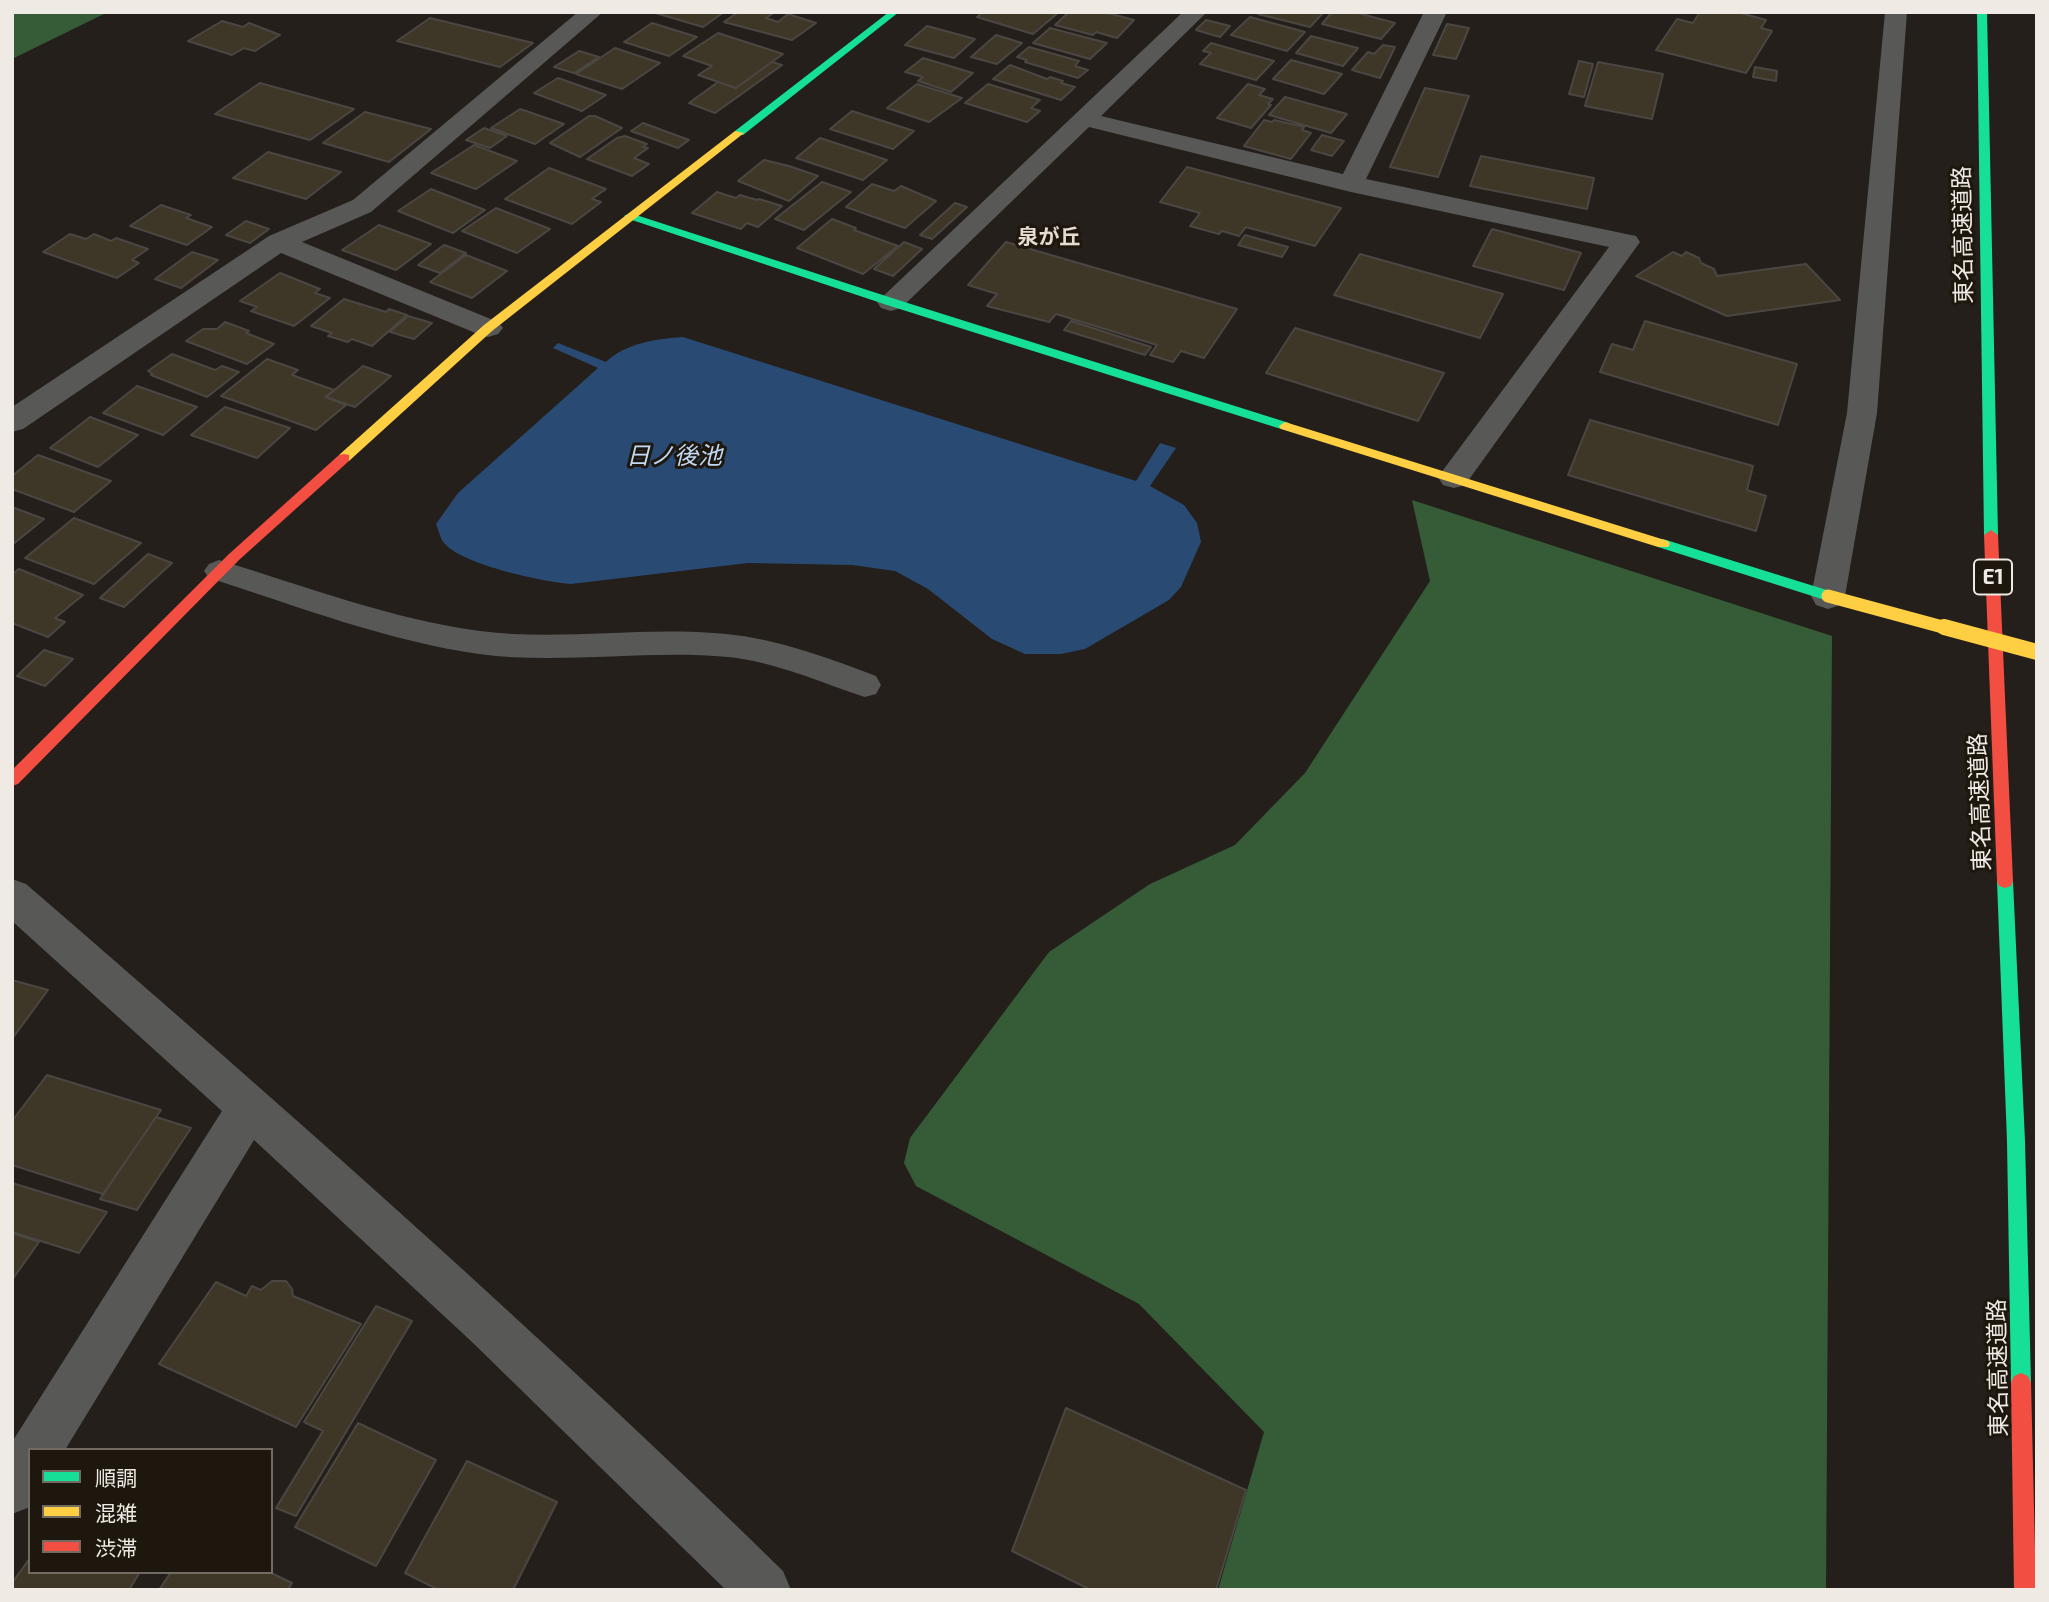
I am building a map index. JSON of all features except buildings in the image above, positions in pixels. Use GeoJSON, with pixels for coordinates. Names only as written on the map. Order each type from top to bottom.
{"type":"FeatureCollection","features":[{"type":"Feature","properties":{"kind":"main road"},"geometry":{"type":"LineString","coordinates":[[12,780],[219,571],[488,328],[895,12]]}},
{"type":"Feature","properties":{"kind":"main road","name":"東名高速道路"},"geometry":{"type":"LineString","coordinates":[[1982,12],[1990,499],[2016,1141],[2025,1590]]}},
{"type":"Feature","properties":{"kind":"main road"},"geometry":{"type":"LineString","coordinates":[[630,216],[891,302],[1828,596],[2037,652]]}},
{"type":"Feature","properties":{"kind":"street"},"geometry":{"type":"LineString","coordinates":[[12,422],[279,242],[362,206],[592,12]]}},
{"type":"Feature","properties":{"kind":"street"},"geometry":{"type":"LineString","coordinates":[[891,302],[1196,12]]}},
{"type":"Feature","properties":{"kind":"street"},"geometry":{"type":"LineString","coordinates":[[1351,184],[1436,12]]}},
{"type":"Feature","properties":{"kind":"street"},"geometry":{"type":"LineString","coordinates":[[1828,596],[1862,413],[1896,12]]}},
{"type":"Feature","properties":{"kind":"street"},"geometry":{"type":"LineString","coordinates":[[1086,118],[1351,184],[1626,242],[1454,477]]}},
{"type":"Feature","properties":{"kind":"street"},"geometry":{"type":"LineString","coordinates":[[279,242],[488,328]]}},
{"type":"Feature","properties":{"kind":"street"},"geometry":{"type":"LineString","coordinates":[[12,896],[250,1106],[657,1482],[764,1590]]}},
{"type":"Feature","properties":{"kind":"street"},"geometry":{"type":"LineString","coordinates":[[37,1448],[250,1106]]}},
{"type":"Feature","properties":{"kind":"street"},"geometry":{"type":"LineString","coordinates":[[12,1488],[28,1463]]}},
{"type":"Feature","properties":{"kind":"lane"},"geometry":{"type":"LineString","coordinates":[[219,571],[367,616],[459,639],[516,646],[713,644],[766,652],[811,664],[865,685]]}},
{"type":"Feature","properties":{"kind":"green space"},"geometry":{"type":"Polygon","coordinates":[[[12,12],[108,12],[12,59],[12,12]]]}},
{"type":"Feature","properties":{"kind":"green space"},"geometry":{"type":"Polygon","coordinates":[[[1412,500],[1832,636],[1826,1590],[1218,1590],[1264,1432],[1139,1304],[916,1186],[904,1163],[910,1138],[1049,952],[1150,884],[1235,845],[1305,773],[1430,581],[1412,500]]]}},
{"type":"Feature","properties":{"kind":"water","name":"日ノ後池"},"geometry":{"type":"Polygon","coordinates":[[[683,337],[1136,481],[1160,443],[1176,448],[1150,486],[1184,505],[1197,523],[1201,542],[1181,587],[1169,600],[1085,649],[1061,654],[1025,654],[992,639],[928,589],[895,571],[852,565],[748,563],[571,584],[524,576],[486,565],[455,552],[445,544],[436,524],[458,493],[598,368],[553,348],[558,343],[606,362],[632,346],[683,337]]]}},
{"type":"Feature","properties":{"kind":"traffic: fast"},"geometry":{"type":"LineString","coordinates":[[739,133],[895,12]]}},
{"type":"Feature","properties":{"kind":"traffic: fast"},"geometry":{"type":"LineString","coordinates":[[1982,12],[1991,535]]}},
{"type":"Feature","properties":{"kind":"traffic: fast"},"geometry":{"type":"LineString","coordinates":[[630,216],[891,302],[1285,426]]}},
{"type":"Feature","properties":{"kind":"traffic: fast"},"geometry":{"type":"LineString","coordinates":[[1663,544],[1828,596]]}},
{"type":"Feature","properties":{"kind":"traffic: fast"},"geometry":{"type":"LineString","coordinates":[[2005,881],[2016,1141],[2021,1383]]}},
{"type":"Feature","properties":{"kind":"traffic: slow"},"geometry":{"type":"LineString","coordinates":[[344,458],[488,328],[739,133]]}},
{"type":"Feature","properties":{"kind":"traffic: slow"},"geometry":{"type":"LineString","coordinates":[[1285,426],[1663,544]]}},
{"type":"Feature","properties":{"kind":"traffic: slow"},"geometry":{"type":"LineString","coordinates":[[1828,596],[2037,652]]}},
{"type":"Feature","properties":{"kind":"traffic: jam"},"geometry":{"type":"LineString","coordinates":[[12,780],[234,557],[344,458]]}},
{"type":"Feature","properties":{"kind":"traffic: jam"},"geometry":{"type":"LineString","coordinates":[[1991,535],[2005,881]]}},
{"type":"Feature","properties":{"kind":"traffic: jam"},"geometry":{"type":"LineString","coordinates":[[2021,1383],[2025,1590]]}},
{"type":"Feature","properties":{"kind":"district","name":"泉が丘"},"geometry":{"type":"Point","coordinates":[1049,237]}}]}
